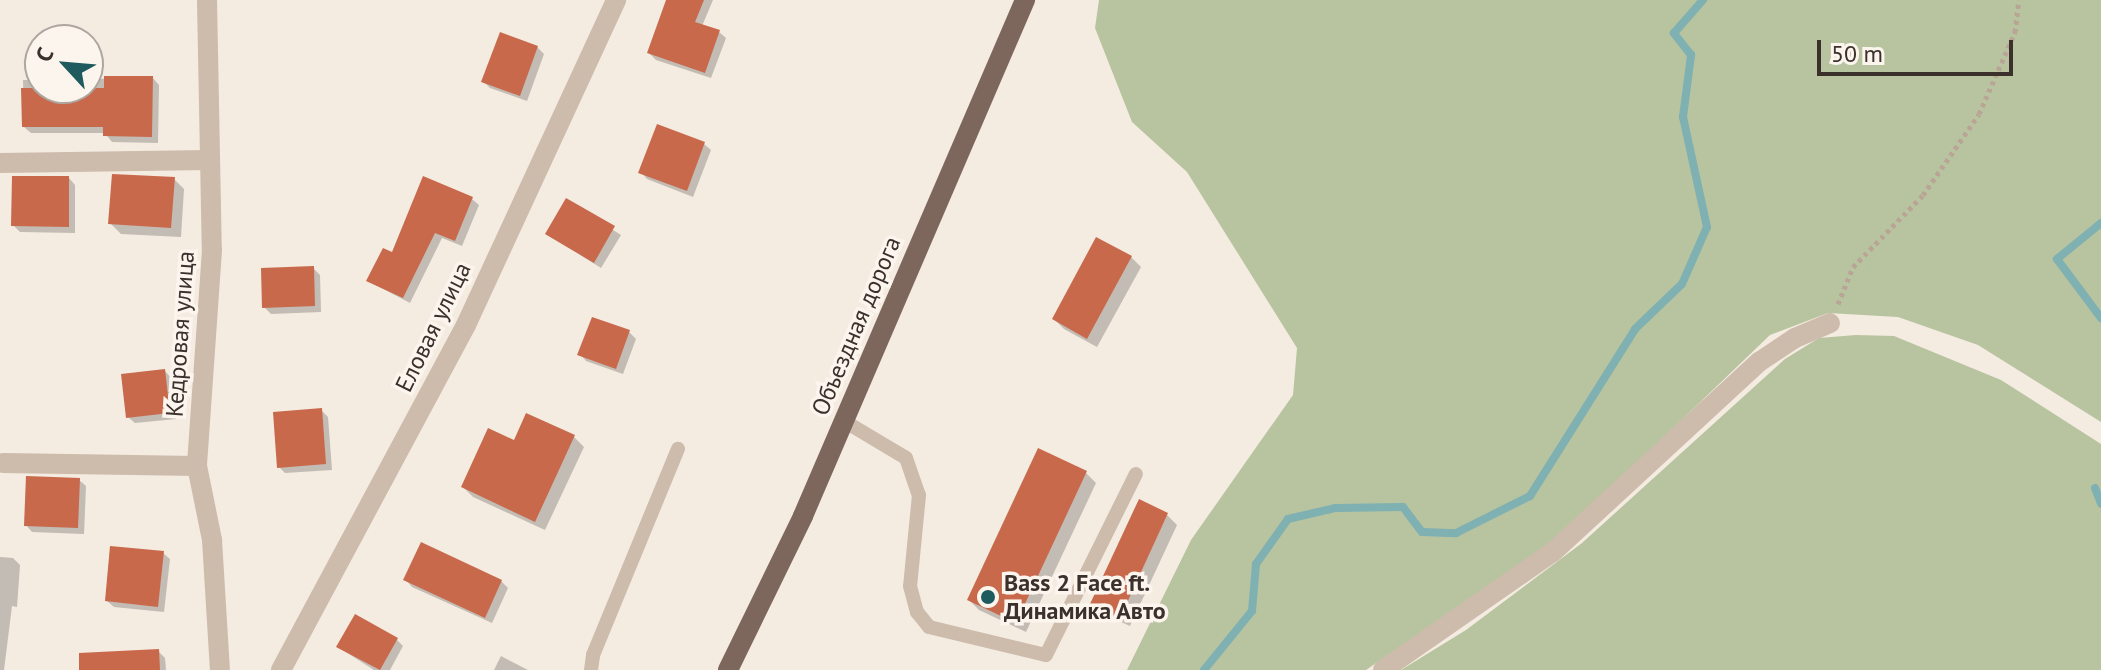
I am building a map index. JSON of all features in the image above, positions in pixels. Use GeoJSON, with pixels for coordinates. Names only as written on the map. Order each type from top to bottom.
{"type":"FeatureCollection","features":[{"type":"Feature","properties":{"kind":"main road","name":"Объездная дорога"},"geometry":{"type":"LineString","coordinates":[[728,670],[803,516],[1025,0]]}},
{"type":"Feature","properties":{"kind":"street","name":"Кедровая улица"},"geometry":{"type":"LineString","coordinates":[[207,0],[212,250],[197,466],[212,540],[220,670]]}},
{"type":"Feature","properties":{"kind":"street","name":"Еловая улица"},"geometry":{"type":"LineString","coordinates":[[281,670],[466,325],[616,0]]}},
{"type":"Feature","properties":{"kind":"street"},"geometry":{"type":"LineString","coordinates":[[0,163],[209,160]]}},
{"type":"Feature","properties":{"kind":"street"},"geometry":{"type":"LineString","coordinates":[[1383,670],[1553,552],[1759,362],[1795,338],[1830,323]]}},
{"type":"Feature","properties":{"kind":"street"},"geometry":{"type":"LineString","coordinates":[[3,463],[197,466]]}},
{"type":"Feature","properties":{"kind":"lane"},"geometry":{"type":"LineString","coordinates":[[844,421],[906,458],[919,495],[910,586],[917,612],[929,627],[1046,655],[1136,474]]}},
{"type":"Feature","properties":{"kind":"lane"},"geometry":{"type":"LineString","coordinates":[[591,670],[593,655],[678,449]]}},
{"type":"Feature","properties":{"kind":"path"},"geometry":{"type":"LineString","coordinates":[[1830,323],[1853,267],[1923,195],[1979,114],[2015,32],[2019,0]]}},
{"type":"Feature","properties":{"kind":"green space"},"geometry":{"type":"Polygon","coordinates":[[[1099,0],[2101,0],[2101,422],[1978,345],[1898,317],[1828,313],[1770,335],[1560,537],[1366,670],[1127,670],[1191,540],[1293,395],[1297,348],[1187,172],[1132,122],[1095,28],[1099,0]]]}},
{"type":"Feature","properties":{"kind":"green space"},"geometry":{"type":"Polygon","coordinates":[[[1894,336],[2001,380],[2101,444],[2101,670],[1401,670],[1466,630],[1582,543],[1785,359],[1819,338],[1894,336]]]}},
{"type":"Feature","properties":{"kind":"building"},"geometry":{"type":"Polygon","coordinates":[[[666,0],[704,0],[695,22],[720,30],[705,73],[647,53],[666,0]]]}},
{"type":"Feature","properties":{"kind":"building"},"geometry":{"type":"Polygon","coordinates":[[[500,32],[538,46],[520,96],[481,82],[500,32]]]}},
{"type":"Feature","properties":{"kind":"building"},"geometry":{"type":"Polygon","coordinates":[[[104,76],[153,76],[152,137],[103,136],[103,127],[22,127],[21,88],[24,88],[24,104],[104,104],[104,76]]]}},
{"type":"Feature","properties":{"kind":"building"},"geometry":{"type":"Polygon","coordinates":[[[657,124],[705,142],[687,191],[638,173],[657,124]]]}},
{"type":"Feature","properties":{"kind":"building"},"geometry":{"type":"Polygon","coordinates":[[[112,174],[175,177],[171,228],[108,224],[112,174]]]}},
{"type":"Feature","properties":{"kind":"building"},"geometry":{"type":"Polygon","coordinates":[[[12,176],[69,176],[69,227],[11,226],[12,176]]]}},
{"type":"Feature","properties":{"kind":"building"},"geometry":{"type":"Polygon","coordinates":[[[423,176],[473,197],[455,241],[435,233],[403,298],[366,281],[383,248],[392,252],[423,176]]]}},
{"type":"Feature","properties":{"kind":"building"},"geometry":{"type":"Polygon","coordinates":[[[566,198],[615,226],[594,263],[545,234],[566,198]]]}},
{"type":"Feature","properties":{"kind":"building"},"geometry":{"type":"Polygon","coordinates":[[[1096,237],[1132,256],[1087,339],[1052,319],[1096,237]]]}},
{"type":"Feature","properties":{"kind":"building"},"geometry":{"type":"Polygon","coordinates":[[[314,266],[315,306],[262,308],[261,268],[314,266]]]}},
{"type":"Feature","properties":{"kind":"building"},"geometry":{"type":"Polygon","coordinates":[[[592,317],[630,330],[616,369],[577,355],[592,317]]]}},
{"type":"Feature","properties":{"kind":"building"},"geometry":{"type":"Polygon","coordinates":[[[165,369],[170,413],[126,418],[121,374],[165,369]]]}},
{"type":"Feature","properties":{"kind":"building"},"geometry":{"type":"Polygon","coordinates":[[[322,408],[326,464],[277,468],[273,412],[322,408]]]}},
{"type":"Feature","properties":{"kind":"building"},"geometry":{"type":"Polygon","coordinates":[[[526,413],[575,435],[535,522],[461,487],[488,428],[514,440],[526,413]]]}},
{"type":"Feature","properties":{"kind":"building"},"geometry":{"type":"Polygon","coordinates":[[[1038,448],[1087,471],[1016,623],[967,600],[1038,448]]]}},
{"type":"Feature","properties":{"kind":"building"},"geometry":{"type":"Polygon","coordinates":[[[26,476],[80,478],[78,528],[24,526],[26,476]]]}},
{"type":"Feature","properties":{"kind":"building"},"geometry":{"type":"Polygon","coordinates":[[[1139,499],[1168,513],[1120,618],[1090,604],[1139,499]]]}},
{"type":"Feature","properties":{"kind":"building"},"geometry":{"type":"Polygon","coordinates":[[[421,542],[502,580],[485,618],[403,580],[421,542]]]}},
{"type":"Feature","properties":{"kind":"building"},"geometry":{"type":"Polygon","coordinates":[[[110,546],[164,551],[158,607],[105,601],[110,546]]]}},
{"type":"Feature","properties":{"kind":"building"},"geometry":{"type":"Polygon","coordinates":[[[355,614],[398,638],[380,670],[336,647],[355,614]]]}},
{"type":"Feature","properties":{"kind":"building"},"geometry":{"type":"Polygon","coordinates":[[[159,649],[160,670],[79,670],[79,653],[159,649]]]}},
{"type":"Feature","properties":{"kind":"waterway"},"geometry":{"type":"LineString","coordinates":[[1204,670],[1252,611],[1256,564],[1288,519],[1335,508],[1403,507],[1422,532],[1456,533],[1530,496],[1635,329],[1682,284],[1707,227],[1683,117],[1691,55],[1674,33],[1703,0]]}},
{"type":"Feature","properties":{"kind":"waterway"},"geometry":{"type":"LineString","coordinates":[[2101,223],[2057,259],[2101,318]]}},
{"type":"Feature","properties":{"kind":"waterway"},"geometry":{"type":"LineString","coordinates":[[2095,488],[2101,504]]}},
{"type":"Feature","properties":{"kind":"place","name":"Bass 2 Face ft. Динамика Авто"},"geometry":{"type":"Point","coordinates":[988,597]}}]}
